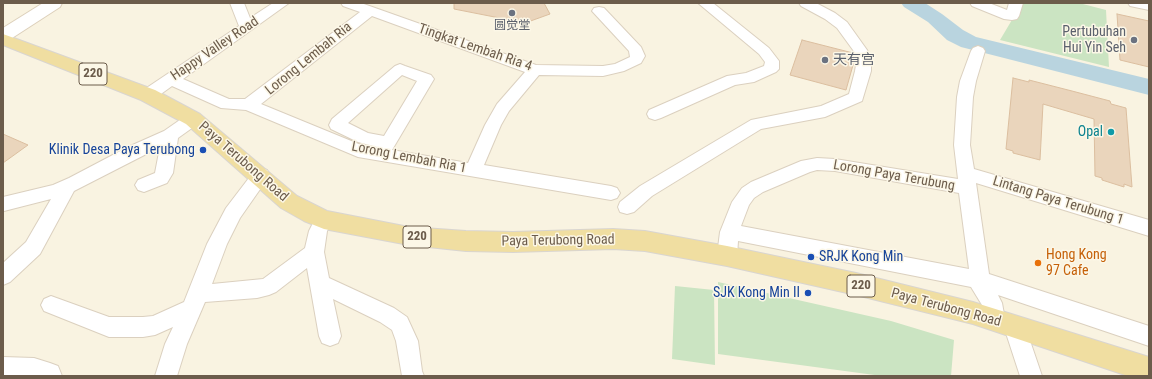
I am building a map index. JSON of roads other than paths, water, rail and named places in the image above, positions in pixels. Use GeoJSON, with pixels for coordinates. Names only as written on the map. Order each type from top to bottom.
{"type":"FeatureCollection","features":[{"type":"Feature","properties":{"kind":"main road"},"geometry":{"type":"LineString","coordinates":[[3,36],[54,3]]}},
{"type":"Feature","properties":{"kind":"main road","name":"Paya Terubong Road"},"geometry":{"type":"LineString","coordinates":[[3,40],[148,95],[194,119],[290,202],[324,220],[409,236],[466,241],[514,242],[613,239],[729,244],[856,284],[994,320],[1149,370]]}},
{"type":"Feature","properties":{"kind":"street"},"geometry":{"type":"LineString","coordinates":[[237,3],[247,27]]}},
{"type":"Feature","properties":{"kind":"street","name":"Happy Valley Road"},"geometry":{"type":"LineString","coordinates":[[148,95],[282,3]]}},
{"type":"Feature","properties":{"kind":"street","name":"Tingkat Lembah Ria 4"},"geometry":{"type":"LineString","coordinates":[[348,3],[535,70],[603,71],[619,68],[636,60],[638,56],[636,50],[599,11]]}},
{"type":"Feature","properties":{"kind":"street"},"geometry":{"type":"LineString","coordinates":[[655,114],[732,80],[749,78],[771,69],[772,61],[770,57],[705,3]]}},
{"type":"Feature","properties":{"kind":"street"},"geometry":{"type":"LineString","coordinates":[[627,207],[646,191],[757,124],[825,111],[856,97],[863,71],[864,59],[860,50],[842,25],[830,16],[806,3]]}},
{"type":"Feature","properties":{"kind":"street"},"geometry":{"type":"LineString","coordinates":[[977,3],[1009,16],[1012,16],[1016,3]]}},
{"type":"Feature","properties":{"kind":"street"},"geometry":{"type":"LineString","coordinates":[[1135,3],[1149,6]]}},
{"type":"Feature","properties":{"kind":"street","name":"Lorong Lembah Ria"},"geometry":{"type":"LineString","coordinates":[[248,105],[263,96],[370,11]]}},
{"type":"Feature","properties":{"kind":"street"},"geometry":{"type":"LineString","coordinates":[[978,51],[965,97],[962,144],[981,283],[992,303],[994,320],[1030,376]]}},
{"type":"Feature","properties":{"kind":"street"},"geometry":{"type":"LineString","coordinates":[[400,69],[426,79],[385,149],[337,125],[400,69]]}},
{"type":"Feature","properties":{"kind":"street"},"geometry":{"type":"LineString","coordinates":[[473,170],[493,125],[503,108],[535,70]]}},
{"type":"Feature","properties":{"kind":"street","name":"Lorong Lembah Ria 1"},"geometry":{"type":"LineString","coordinates":[[170,79],[227,104],[248,105],[353,150],[385,149],[473,170],[611,193]]}},
{"type":"Feature","properties":{"kind":"street"},"geometry":{"type":"LineString","coordinates":[[4,204],[37,197],[67,187],[134,151],[170,135],[194,119]]}},
{"type":"Feature","properties":{"kind":"street"},"geometry":{"type":"LineString","coordinates":[[144,185],[161,178],[164,173],[170,135]]}},
{"type":"Feature","properties":{"kind":"street","name":"Lorong Paya Terubung"},"geometry":{"type":"LineString","coordinates":[[729,244],[741,202],[748,193],[757,187],[807,166],[817,164],[835,165],[968,181]]}},
{"type":"Feature","properties":{"kind":"street"},"geometry":{"type":"LineString","coordinates":[[166,376],[176,344],[216,244],[233,213],[260,176]]}},
{"type":"Feature","properties":{"kind":"street","name":"Lintang Paya Terubung 1"},"geometry":{"type":"LineString","coordinates":[[968,181],[1149,228]]}},
{"type":"Feature","properties":{"kind":"street"},"geometry":{"type":"LineString","coordinates":[[3,276],[33,248],[67,187]]}},
{"type":"Feature","properties":{"kind":"street"},"geometry":{"type":"LineString","coordinates":[[324,220],[318,231],[314,252],[330,336]]}},
{"type":"Feature","properties":{"kind":"street"},"geometry":{"type":"LineString","coordinates":[[729,244],[981,283],[1149,336]]}},
{"type":"Feature","properties":{"kind":"street"},"geometry":{"type":"LineString","coordinates":[[52,305],[109,327],[143,327],[155,325],[194,302],[269,286],[314,252]]}},
{"type":"Feature","properties":{"kind":"street"},"geometry":{"type":"LineString","coordinates":[[320,284],[387,315],[400,324],[407,341],[411,372],[413,376]]}},
{"type":"Feature","properties":{"kind":"street"},"geometry":{"type":"LineString","coordinates":[[3,368],[34,369],[50,374],[51,376]]}},
{"type":"Feature","properties":{"kind":"waterway"},"geometry":{"type":"LineString","coordinates":[[911,3],[935,18],[955,35],[969,42],[1149,87]]}},
{"type":"Feature","properties":{"kind":"place","name":"圆觉堂"},"geometry":{"type":"Point","coordinates":[512,13]}},
{"type":"Feature","properties":{"kind":"place","name":"Pertubuhan Hui Yin Seh"},"geometry":{"type":"Point","coordinates":[1134,40]}},
{"type":"Feature","properties":{"kind":"place","name":"天有宫"},"geometry":{"type":"Point","coordinates":[825,60]}},
{"type":"Feature","properties":{"kind":"place","name":"Opal"},"geometry":{"type":"Point","coordinates":[1111,132]}},
{"type":"Feature","properties":{"kind":"place","name":"Klinik Desa Paya Terubong"},"geometry":{"type":"Point","coordinates":[203,150]}},
{"type":"Feature","properties":{"kind":"place","name":"SRJK Kong Min"},"geometry":{"type":"Point","coordinates":[811,257]}},
{"type":"Feature","properties":{"kind":"place","name":"Hong Kong 97 Cafe"},"geometry":{"type":"Point","coordinates":[1038,263]}},
{"type":"Feature","properties":{"kind":"place","name":"SJK Kong Min II"},"geometry":{"type":"Point","coordinates":[808,293]}}]}
